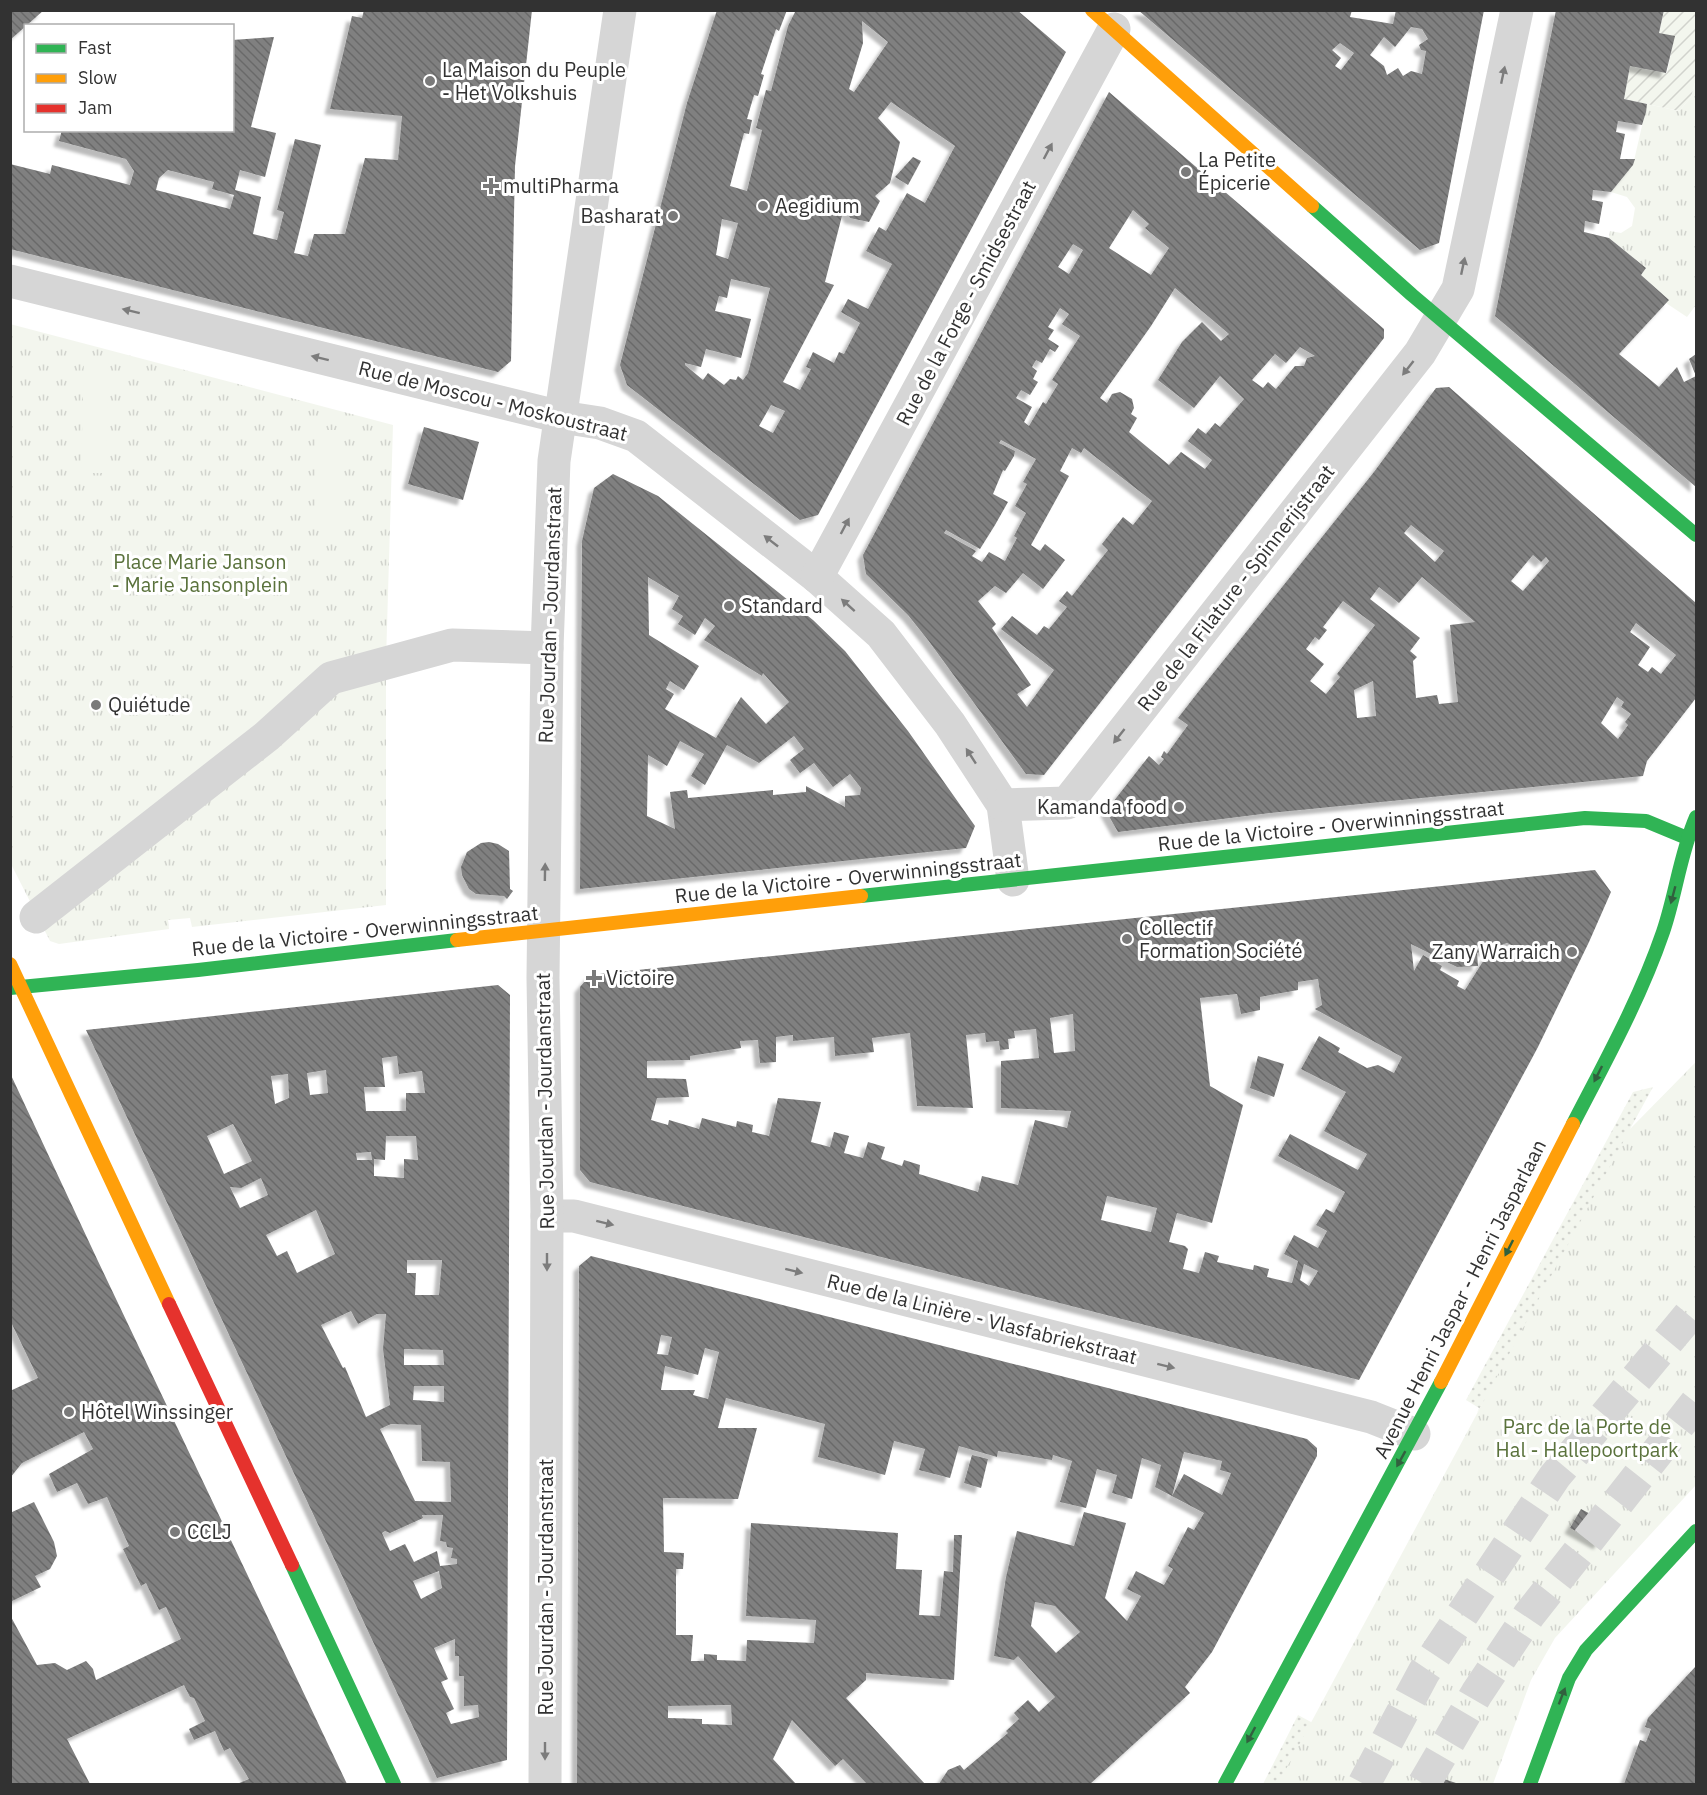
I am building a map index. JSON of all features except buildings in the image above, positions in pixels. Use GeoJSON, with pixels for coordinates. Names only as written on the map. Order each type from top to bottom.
{"type":"FeatureCollection","features":[{"type":"Feature","properties":{"kind":"street","name":"Rue Jourdan - Jourdanstraat"},"geometry":{"type":"LineString","coordinates":[[545,1785],[547,1216],[544,931],[547,648],[554,460],[620,10]]}},
{"type":"Feature","properties":{"kind":"street"},"geometry":{"type":"LineString","coordinates":[[1440,319],[1458,289],[1517,10]]}},
{"type":"Feature","properties":{"kind":"street"},"geometry":{"type":"LineString","coordinates":[[1103,20],[1440,319],[1696,535]]}},
{"type":"Feature","properties":{"kind":"street","name":"Rue de la Forge - Smidsestraat"},"geometry":{"type":"LineString","coordinates":[[817,577],[1103,20]]}},
{"type":"Feature","properties":{"kind":"street","name":"Rue de Moscou - Moskoustraat"},"geometry":{"type":"LineString","coordinates":[[10,281],[561,417],[600,423],[636,436],[817,577],[881,634],[950,724],[1003,805],[1013,880]]}},
{"type":"Feature","properties":{"kind":"street","name":"Rue de la Filature - Spinnerijstraat"},"geometry":{"type":"LineString","coordinates":[[1003,805],[1067,803],[1419,353],[1440,319]]}},
{"type":"Feature","properties":{"kind":"street"},"geometry":{"type":"LineString","coordinates":[[36,917],[267,736],[331,678],[452,645],[547,648]]}},
{"type":"Feature","properties":{"kind":"street","name":"Avenue Henri Jaspar - Henri Jasparlaan"},"geometry":{"type":"LineString","coordinates":[[1225,1785],[1414,1434],[1625,1022],[1663,932],[1692,842],[1696,817]]}},
{"type":"Feature","properties":{"kind":"street","name":"Rue de la Victoire - Overwinningsstraat"},"geometry":{"type":"LineString","coordinates":[[13,984],[198,970],[1585,818],[1646,821],[1692,842]]}},
{"type":"Feature","properties":{"kind":"street"},"geometry":{"type":"LineString","coordinates":[[13,984],[394,1785]]}},
{"type":"Feature","properties":{"kind":"street","name":"Rue de la Linière - Vlasfabriekstraat"},"geometry":{"type":"LineString","coordinates":[[547,1216],[586,1218],[1371,1418],[1414,1434]]}},
{"type":"Feature","properties":{"kind":"street"},"geometry":{"type":"LineString","coordinates":[[1530,1785],[1569,1678],[1586,1650],[1696,1532]]}},
{"type":"Feature","properties":{"kind":"green space"},"geometry":{"type":"Polygon","coordinates":[[[1664,11],[1696,11],[1696,79],[1691,97],[1679,111],[1624,99],[1630,66],[1667,73],[1674,37],[1659,33],[1664,11]]]}},
{"type":"Feature","properties":{"kind":"green space"},"geometry":{"type":"Polygon","coordinates":[[[1696,79],[1696,305],[1687,317],[1666,303],[1669,300],[1641,275],[1646,268],[1609,238],[1610,231],[1621,233],[1632,226],[1635,208],[1627,197],[1611,192],[1633,165],[1647,104],[1679,111],[1691,97],[1696,79]]]}},
{"type":"Feature","properties":{"kind":"green space","name":"Place Marie Janson - Marie Jansonplein"},"geometry":{"type":"Polygon","coordinates":[[[10,324],[393,425],[386,661],[386,905],[192,927],[190,918],[168,920],[169,929],[59,944],[50,941],[11,864],[10,324]]]}},
{"type":"Feature","properties":{"kind":"green space"},"geometry":{"type":"Polygon","coordinates":[[[84,358],[109,358],[106,473],[81,473],[84,358]]]}},
{"type":"Feature","properties":{"kind":"green space"},"geometry":{"type":"Polygon","coordinates":[[[315,430],[339,430],[339,521],[315,521],[315,430]]]}},
{"type":"Feature","properties":{"kind":"green space"},"geometry":{"type":"Polygon","coordinates":[[[1696,1062],[1477,1413],[1479,1408],[1466,1400],[1633,1092],[1653,1087],[1630,1129],[1696,1062]]]}},
{"type":"Feature","properties":{"kind":"green space","name":"Parc de la Porte de Hal - Hallepoortpark"},"geometry":{"type":"Polygon","coordinates":[[[1696,1062],[1696,1485],[1555,1638],[1531,1680],[1493,1784],[1278,1784],[1629,1131],[1696,1062]]]}},
{"type":"Feature","properties":{"kind":"green space"},"geometry":{"type":"Polygon","coordinates":[[[1298,1715],[1311,1722],[1383,1784],[1263,1784],[1298,1715]]]}},
{"type":"Feature","properties":{"kind":"tunnel"},"geometry":{"type":"LineString","coordinates":[[1364,1784],[1424,1672],[1555,1476],[1696,1307]]}},
{"type":"Feature","properties":{"kind":"tunnel"},"geometry":{"type":"LineString","coordinates":[[1424,1784],[1477,1693],[1529,1615],[1696,1403]]}},
{"type":"Feature","properties":{"kind":"traffic: fast"},"geometry":{"type":"LineString","coordinates":[[1312,206],[1412,295],[1696,535]]}},
{"type":"Feature","properties":{"kind":"traffic: fast"},"geometry":{"type":"LineString","coordinates":[[1573,1124],[1644,982],[1663,932],[1686,845],[1696,817]]}},
{"type":"Feature","properties":{"kind":"traffic: fast"},"geometry":{"type":"LineString","coordinates":[[861,896],[1585,818],[1646,821],[1687,838]]}},
{"type":"Feature","properties":{"kind":"traffic: fast"},"geometry":{"type":"LineString","coordinates":[[10,988],[198,970],[457,940]]}},
{"type":"Feature","properties":{"kind":"traffic: fast"},"geometry":{"type":"LineString","coordinates":[[1225,1784],[1441,1382]]}},
{"type":"Feature","properties":{"kind":"traffic: fast"},"geometry":{"type":"LineString","coordinates":[[1530,1784],[1569,1678],[1586,1650],[1696,1531]]}},
{"type":"Feature","properties":{"kind":"traffic: fast"},"geometry":{"type":"LineString","coordinates":[[292,1565],[394,1784]]}},
{"type":"Feature","properties":{"kind":"traffic: slow"},"geometry":{"type":"LineString","coordinates":[[1092,10],[1312,206]]}},
{"type":"Feature","properties":{"kind":"traffic: slow"},"geometry":{"type":"LineString","coordinates":[[457,940],[861,896]]}},
{"type":"Feature","properties":{"kind":"traffic: slow"},"geometry":{"type":"LineString","coordinates":[[10,964],[169,1304]]}},
{"type":"Feature","properties":{"kind":"traffic: slow"},"geometry":{"type":"LineString","coordinates":[[1441,1382],[1573,1124]]}},
{"type":"Feature","properties":{"kind":"traffic: jam"},"geometry":{"type":"LineString","coordinates":[[169,1304],[292,1565]]}},
{"type":"Feature","properties":{"kind":"place","name":"La Maison du Peuple - Het Volkshuis"},"geometry":{"type":"Point","coordinates":[430,81]}},
{"type":"Feature","properties":{"kind":"place","name":"La Petite Épicerie"},"geometry":{"type":"Point","coordinates":[1186,172]}},
{"type":"Feature","properties":{"kind":"place","name":"multiPharma"},"geometry":{"type":"Point","coordinates":[491,186]}},
{"type":"Feature","properties":{"kind":"place","name":"Aegidium"},"geometry":{"type":"Point","coordinates":[763,206]}},
{"type":"Feature","properties":{"kind":"place","name":"Basharat"},"geometry":{"type":"Point","coordinates":[673,216]}},
{"type":"Feature","properties":{"kind":"place","name":"Standard"},"geometry":{"type":"Point","coordinates":[729,606]}},
{"type":"Feature","properties":{"kind":"place","name":"Quiétude"},"geometry":{"type":"Point","coordinates":[96,705]}},
{"type":"Feature","properties":{"kind":"place","name":"Kamanda food"},"geometry":{"type":"Point","coordinates":[1179,807]}},
{"type":"Feature","properties":{"kind":"place","name":"Collectif Formation Société"},"geometry":{"type":"Point","coordinates":[1127,939]}},
{"type":"Feature","properties":{"kind":"place","name":"Zany Warraich"},"geometry":{"type":"Point","coordinates":[1572,952]}},
{"type":"Feature","properties":{"kind":"place","name":"Victoire"},"geometry":{"type":"Point","coordinates":[594,978]}},
{"type":"Feature","properties":{"kind":"place","name":"Hôtel Winssinger"},"geometry":{"type":"Point","coordinates":[69,1412]}},
{"type":"Feature","properties":{"kind":"place","name":"CCLJ"},"geometry":{"type":"Point","coordinates":[175,1532]}}]}
